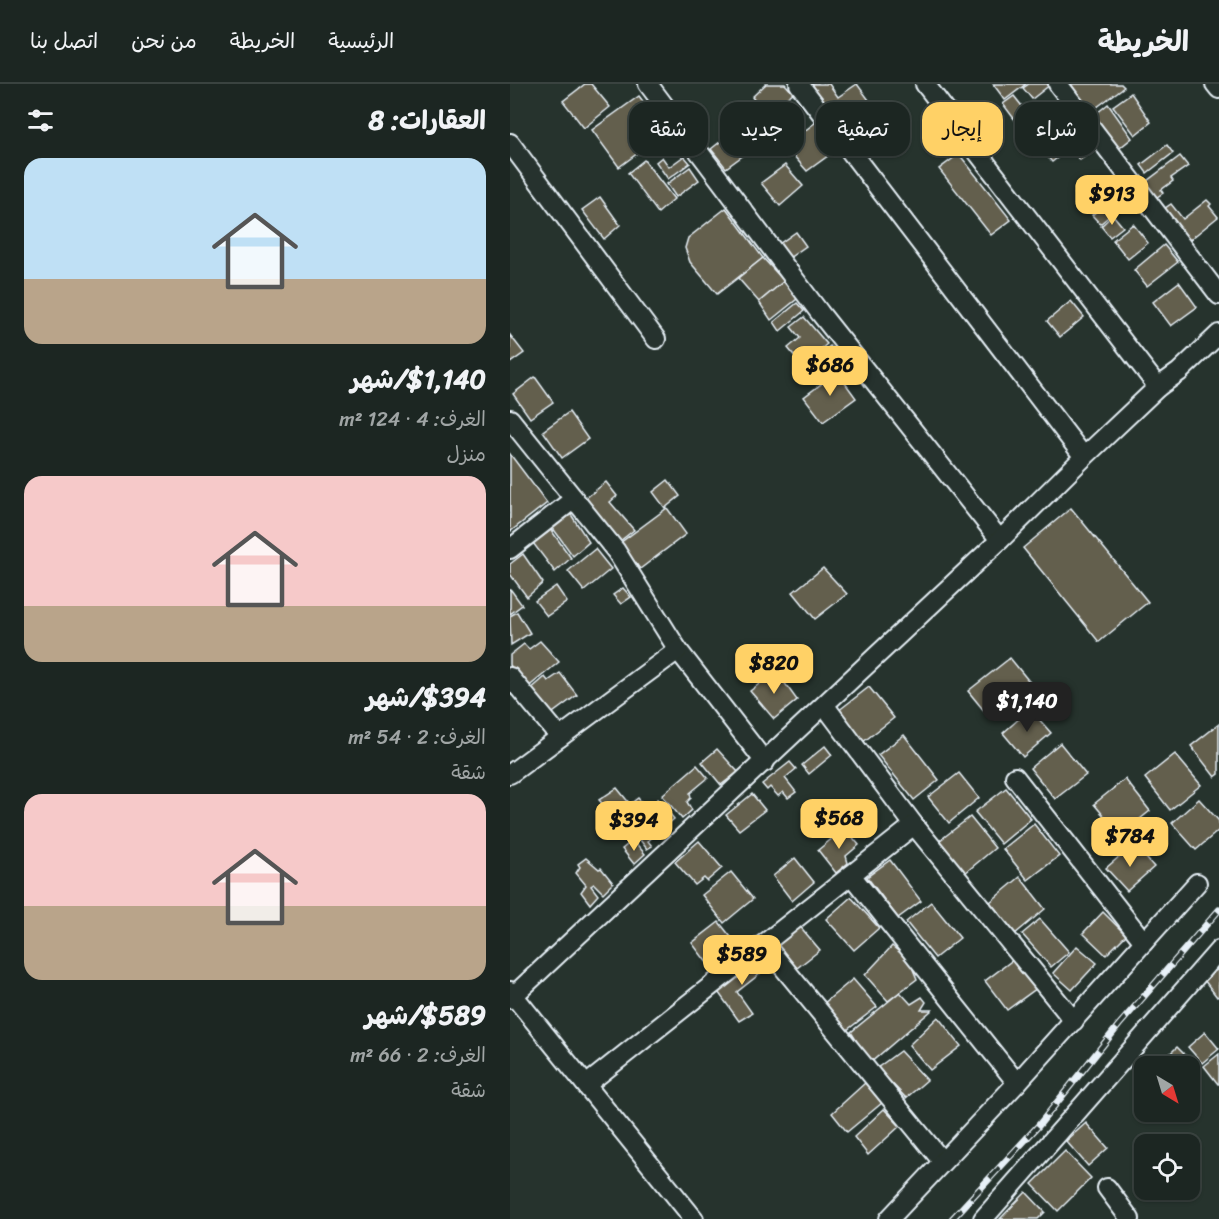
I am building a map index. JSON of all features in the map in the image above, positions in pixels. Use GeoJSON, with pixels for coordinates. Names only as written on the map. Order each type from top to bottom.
{"type":"FeatureCollection","features":[{"type":"Feature","properties":{"kind":"street"},"geometry":{"type":"LineString","coordinates":[[648,84],[820,313],[1000,540]]}},
{"type":"Feature","properties":{"kind":"street"},"geometry":{"type":"LineString","coordinates":[[799,84],[1084,457]]}},
{"type":"Feature","properties":{"kind":"street"},"geometry":{"type":"LineString","coordinates":[[924,84],[1158,387]]}},
{"type":"Feature","properties":{"kind":"street"},"geometry":{"type":"LineString","coordinates":[[1058,84],[1219,295]]}},
{"type":"Feature","properties":{"kind":"street"},"geometry":{"type":"LineString","coordinates":[[1215,84],[1219,89]]}},
{"type":"Feature","properties":{"kind":"street"},"geometry":{"type":"LineString","coordinates":[[510,143],[656,339]]}},
{"type":"Feature","properties":{"kind":"street"},"geometry":{"type":"LineString","coordinates":[[694,1219],[511,995],[825,706],[1158,387],[1179,372],[1219,334]]}},
{"type":"Feature","properties":{"kind":"street"},"geometry":{"type":"LineString","coordinates":[[510,419],[616,551],[678,650],[765,762]]}},
{"type":"Feature","properties":{"kind":"street"},"geometry":{"type":"LineString","coordinates":[[510,549],[574,499]]}},
{"type":"Feature","properties":{"kind":"street"},"geometry":{"type":"LineString","coordinates":[[510,774],[678,650]]}},
{"type":"Feature","properties":{"kind":"street"},"geometry":{"type":"LineString","coordinates":[[510,677],[560,737]]}},
{"type":"Feature","properties":{"kind":"street"},"geometry":{"type":"LineString","coordinates":[[825,706],[914,825],[1074,1021]]}},
{"type":"Feature","properties":{"kind":"street"},"geometry":{"type":"LineString","coordinates":[[1015,777],[1144,942]]}},
{"type":"Feature","properties":{"kind":"street"},"geometry":{"type":"LineString","coordinates":[[586,1085],[914,825]]}},
{"type":"Feature","properties":{"kind":"street"},"geometry":{"type":"LineString","coordinates":[[851,875],[1017,1083]]}},
{"type":"Feature","properties":{"kind":"street"},"geometry":{"type":"LineString","coordinates":[[889,1219],[1074,1021],[1197,883]]}},
{"type":"Feature","properties":{"kind":"street"},"geometry":{"type":"LineString","coordinates":[[765,945],[942,1161]]}},
{"type":"Feature","properties":{"kind":"street"},"geometry":{"type":"LineString","coordinates":[[984,1219],[1219,950]]}},
{"type":"Feature","properties":{"kind":"street"},"geometry":{"type":"LineString","coordinates":[[1107,1188],[1130,1219]]}},
{"type":"Feature","properties":{"kind":"building"},"geometry":{"type":"Polygon","coordinates":[[[585,84],[591,84],[610,107],[584,128],[563,101],[585,84]]]}},
{"type":"Feature","properties":{"kind":"building"},"geometry":{"type":"Polygon","coordinates":[[[766,84],[785,84],[793,93],[781,102],[756,102],[752,97],[766,84]]]}},
{"type":"Feature","properties":{"kind":"building"},"geometry":{"type":"Polygon","coordinates":[[[808,84],[829,84],[838,97],[857,84],[869,100],[866,102],[821,102],[808,84]]]}},
{"type":"Feature","properties":{"kind":"building"},"geometry":{"type":"Polygon","coordinates":[[[993,84],[1026,84],[1005,100],[993,84]]]}},
{"type":"Feature","properties":{"kind":"building"},"geometry":{"type":"Polygon","coordinates":[[[1029,84],[1051,84],[1032,99],[1023,88],[1029,84]]]}},
{"type":"Feature","properties":{"kind":"building"},"geometry":{"type":"Polygon","coordinates":[[[1070,84],[1121,84],[1124,87],[1098,106],[1098,102],[1080,102],[1068,86],[1070,84]]]}},
{"type":"Feature","properties":{"kind":"building"},"geometry":{"type":"Polygon","coordinates":[[[1131,93],[1151,122],[1135,135],[1113,106],[1131,93]]]}},
{"type":"Feature","properties":{"kind":"building"},"geometry":{"type":"Polygon","coordinates":[[[639,96],[644,102],[631,102],[639,96]]]}},
{"type":"Feature","properties":{"kind":"building"},"geometry":{"type":"Polygon","coordinates":[[[1014,96],[1019,102],[1015,102],[1015,120],[1003,104],[1014,96]]]}},
{"type":"Feature","properties":{"kind":"building"},"geometry":{"type":"Polygon","coordinates":[[[629,103],[629,156],[634,156],[619,167],[592,130],[629,103]]]}},
{"type":"Feature","properties":{"kind":"building"},"geometry":{"type":"Polygon","coordinates":[[[1108,104],[1132,138],[1116,151],[1098,127],[1098,112],[1108,104]]]}},
{"type":"Feature","properties":{"kind":"building"},"geometry":{"type":"Polygon","coordinates":[[[816,122],[816,156],[828,156],[807,171],[794,156],[804,156],[804,131],[816,122]]]}},
{"type":"Feature","properties":{"kind":"building"},"geometry":{"type":"Polygon","coordinates":[[[720,142],[720,156],[742,156],[726,168],[711,149],[720,142]]]}},
{"type":"Feature","properties":{"kind":"building"},"geometry":{"type":"Polygon","coordinates":[[[1167,145],[1173,153],[1147,173],[1141,165],[1167,145]]]}},
{"type":"Feature","properties":{"kind":"building"},"geometry":{"type":"Polygon","coordinates":[[[684,156],[690,163],[668,179],[656,162],[662,157],[669,167],[684,156]]]}},
{"type":"Feature","properties":{"kind":"building"},"geometry":{"type":"Polygon","coordinates":[[[956,156],[961,156],[1011,220],[991,235],[939,169],[956,156]]]}},
{"type":"Feature","properties":{"kind":"building"},"geometry":{"type":"Polygon","coordinates":[[[1047,156],[1060,156],[1052,162],[1047,156]]]}},
{"type":"Feature","properties":{"kind":"building"},"geometry":{"type":"Polygon","coordinates":[[[1180,156],[1188,166],[1171,178],[1173,181],[1161,190],[1163,193],[1154,199],[1143,184],[1180,156]]]}},
{"type":"Feature","properties":{"kind":"building"},"geometry":{"type":"Polygon","coordinates":[[[644,160],[674,199],[658,213],[628,173],[644,160]]]}},
{"type":"Feature","properties":{"kind":"building"},"geometry":{"type":"Polygon","coordinates":[[[785,165],[803,186],[780,206],[761,183],[785,165]]]}},
{"type":"Feature","properties":{"kind":"building"},"geometry":{"type":"Polygon","coordinates":[[[690,167],[699,180],[676,197],[667,184],[690,167]]]}},
{"type":"Feature","properties":{"kind":"building"},"geometry":{"type":"Polygon","coordinates":[[[1093,181],[1107,200],[1090,213],[1075,194],[1093,181]]]}},
{"type":"Feature","properties":{"kind":"building"},"geometry":{"type":"Polygon","coordinates":[[[600,197],[620,225],[604,239],[582,210],[600,197]]]}},
{"type":"Feature","properties":{"kind":"building"},"geometry":{"type":"Polygon","coordinates":[[[1207,200],[1218,217],[1187,242],[1161,211],[1171,204],[1183,219],[1207,200]]]}},
{"type":"Feature","properties":{"kind":"building"},"geometry":{"type":"Polygon","coordinates":[[[1106,204],[1113,213],[1100,224],[1092,215],[1106,204]]]}},
{"type":"Feature","properties":{"kind":"building"},"geometry":{"type":"Polygon","coordinates":[[[726,208],[763,258],[717,294],[690,262],[685,248],[688,238],[726,208]]]}},
{"type":"Feature","properties":{"kind":"building"},"geometry":{"type":"Polygon","coordinates":[[[1113,215],[1123,227],[1110,237],[1101,226],[1113,215]]]}},
{"type":"Feature","properties":{"kind":"building"},"geometry":{"type":"Polygon","coordinates":[[[1133,224],[1148,243],[1128,259],[1113,240],[1133,224]]]}},
{"type":"Feature","properties":{"kind":"building"},"geometry":{"type":"Polygon","coordinates":[[[796,232],[806,246],[789,258],[779,244],[796,232]]]}},
{"type":"Feature","properties":{"kind":"building"},"geometry":{"type":"Polygon","coordinates":[[[1164,245],[1178,262],[1147,286],[1134,270],[1164,245]]]}},
{"type":"Feature","properties":{"kind":"building"},"geometry":{"type":"Polygon","coordinates":[[[763,258],[784,281],[759,302],[738,278],[763,258]]]}},
{"type":"Feature","properties":{"kind":"building"},"geometry":{"type":"Polygon","coordinates":[[[784,281],[797,299],[771,320],[759,302],[784,281]]]}},
{"type":"Feature","properties":{"kind":"building"},"geometry":{"type":"Polygon","coordinates":[[[1179,282],[1197,307],[1171,326],[1153,302],[1179,282]]]}},
{"type":"Feature","properties":{"kind":"building"},"geometry":{"type":"Polygon","coordinates":[[[1071,301],[1084,317],[1060,337],[1047,321],[1071,301]]]}},
{"type":"Feature","properties":{"kind":"building"},"geometry":{"type":"Polygon","coordinates":[[[797,303],[804,311],[780,331],[774,322],[797,303]]]}},
{"type":"Feature","properties":{"kind":"building"},"geometry":{"type":"Polygon","coordinates":[[[804,317],[827,344],[802,365],[788,348],[800,338],[791,327],[804,317]]]}},
{"type":"Feature","properties":{"kind":"building"},"geometry":{"type":"Polygon","coordinates":[[[510,335],[524,353],[510,363],[510,335]]]}},
{"type":"Feature","properties":{"kind":"building"},"geometry":{"type":"Polygon","coordinates":[[[830,346],[842,362],[819,379],[807,363],[830,346]]]}},
{"type":"Feature","properties":{"kind":"building"},"geometry":{"type":"Polygon","coordinates":[[[837,372],[856,398],[823,422],[804,397],[837,372]]]}},
{"type":"Feature","properties":{"kind":"building"},"geometry":{"type":"Polygon","coordinates":[[[535,377],[553,402],[530,418],[513,394],[535,377]]]}},
{"type":"Feature","properties":{"kind":"building"},"geometry":{"type":"Polygon","coordinates":[[[569,412],[588,439],[562,458],[543,431],[569,412]]]}},
{"type":"Feature","properties":{"kind":"building"},"geometry":{"type":"Polygon","coordinates":[[[510,454],[547,503],[511,531],[510,530],[510,454]]]}},
{"type":"Feature","properties":{"kind":"building"},"geometry":{"type":"Polygon","coordinates":[[[668,480],[680,496],[665,508],[653,492],[668,480]]]}},
{"type":"Feature","properties":{"kind":"building"},"geometry":{"type":"Polygon","coordinates":[[[606,482],[617,496],[610,502],[634,530],[620,541],[586,498],[606,482]]]}},
{"type":"Feature","properties":{"kind":"building"},"geometry":{"type":"Polygon","coordinates":[[[667,508],[686,534],[640,569],[620,543],[667,508]]]}},
{"type":"Feature","properties":{"kind":"building"},"geometry":{"type":"Polygon","coordinates":[[[1071,508],[1148,602],[1099,642],[1023,548],[1071,508]]]}},
{"type":"Feature","properties":{"kind":"building"},"geometry":{"type":"Polygon","coordinates":[[[570,513],[589,542],[573,556],[552,527],[570,513]]]}},
{"type":"Feature","properties":{"kind":"building"},"geometry":{"type":"Polygon","coordinates":[[[551,530],[571,558],[555,572],[533,543],[551,530]]]}},
{"type":"Feature","properties":{"kind":"building"},"geometry":{"type":"Polygon","coordinates":[[[595,549],[611,569],[584,591],[568,571],[595,549]]]}},
{"type":"Feature","properties":{"kind":"building"},"geometry":{"type":"Polygon","coordinates":[[[523,554],[543,583],[527,597],[510,574],[510,564],[523,554]]]}},
{"type":"Feature","properties":{"kind":"building"},"geometry":{"type":"Polygon","coordinates":[[[823,568],[847,594],[815,619],[793,592],[823,568]]]}},
{"type":"Feature","properties":{"kind":"building"},"geometry":{"type":"Polygon","coordinates":[[[556,586],[567,602],[547,616],[535,601],[556,586]]]}},
{"type":"Feature","properties":{"kind":"building"},"geometry":{"type":"Polygon","coordinates":[[[623,588],[631,597],[621,604],[613,595],[623,588]]]}},
{"type":"Feature","properties":{"kind":"building"},"geometry":{"type":"Polygon","coordinates":[[[510,590],[522,605],[510,614],[510,590]]]}},
{"type":"Feature","properties":{"kind":"building"},"geometry":{"type":"Polygon","coordinates":[[[517,612],[530,633],[511,645],[510,616],[517,612]]]}},
{"type":"Feature","properties":{"kind":"building"},"geometry":{"type":"Polygon","coordinates":[[[540,641],[559,662],[527,688],[510,665],[510,655],[524,644],[529,649],[540,641]]]}},
{"type":"Feature","properties":{"kind":"building"},"geometry":{"type":"Polygon","coordinates":[[[1010,658],[1032,685],[990,718],[968,691],[1010,658]]]}},
{"type":"Feature","properties":{"kind":"building"},"geometry":{"type":"Polygon","coordinates":[[[776,671],[797,700],[774,719],[750,691],[776,671]]]}},
{"type":"Feature","properties":{"kind":"building"},"geometry":{"type":"Polygon","coordinates":[[[560,673],[577,695],[550,715],[530,690],[545,677],[548,681],[560,673]]]}},
{"type":"Feature","properties":{"kind":"building"},"geometry":{"type":"Polygon","coordinates":[[[869,687],[894,718],[863,742],[838,711],[869,687]]]}},
{"type":"Feature","properties":{"kind":"building"},"geometry":{"type":"Polygon","coordinates":[[[1030,709],[1051,733],[1023,757],[1003,733],[1030,709]]]}},
{"type":"Feature","properties":{"kind":"building"},"geometry":{"type":"Polygon","coordinates":[[[1219,724],[1219,774],[1215,777],[1191,746],[1219,724]]]}},
{"type":"Feature","properties":{"kind":"building"},"geometry":{"type":"Polygon","coordinates":[[[904,735],[939,780],[914,800],[878,755],[904,735]]]}},
{"type":"Feature","properties":{"kind":"building"},"geometry":{"type":"Polygon","coordinates":[[[1060,743],[1086,775],[1055,799],[1030,768],[1060,743]]]}},
{"type":"Feature","properties":{"kind":"building"},"geometry":{"type":"Polygon","coordinates":[[[825,746],[832,755],[809,774],[802,765],[825,746]]]}},
{"type":"Feature","properties":{"kind":"building"},"geometry":{"type":"Polygon","coordinates":[[[717,749],[738,772],[721,785],[702,762],[717,749]]]}},
{"type":"Feature","properties":{"kind":"building"},"geometry":{"type":"Polygon","coordinates":[[[1175,754],[1201,785],[1170,810],[1145,778],[1175,754]]]}},
{"type":"Feature","properties":{"kind":"building"},"geometry":{"type":"Polygon","coordinates":[[[790,762],[796,769],[785,778],[796,792],[788,798],[783,792],[778,796],[770,787],[767,790],[762,784],[790,762]]]}},
{"type":"Feature","properties":{"kind":"building"},"geometry":{"type":"Polygon","coordinates":[[[697,765],[708,778],[690,793],[691,798],[687,802],[692,810],[682,819],[662,795],[697,765]]]}},
{"type":"Feature","properties":{"kind":"building"},"geometry":{"type":"Polygon","coordinates":[[[959,773],[979,798],[949,823],[928,797],[959,773]]]}},
{"type":"Feature","properties":{"kind":"building"},"geometry":{"type":"Polygon","coordinates":[[[1125,779],[1150,811],[1120,835],[1094,804],[1125,779]]]}},
{"type":"Feature","properties":{"kind":"building"},"geometry":{"type":"Polygon","coordinates":[[[617,788],[630,804],[638,798],[646,807],[620,823],[599,800],[617,788]]]}},
{"type":"Feature","properties":{"kind":"building"},"geometry":{"type":"Polygon","coordinates":[[[1006,788],[1031,819],[1001,844],[975,812],[1006,788]]]}},
{"type":"Feature","properties":{"kind":"building"},"geometry":{"type":"Polygon","coordinates":[[[752,794],[765,810],[739,830],[726,815],[752,794]]]}},
{"type":"Feature","properties":{"kind":"building"},"geometry":{"type":"Polygon","coordinates":[[[658,799],[674,819],[648,841],[652,846],[647,849],[634,832],[651,818],[645,810],[658,799]]]}},
{"type":"Feature","properties":{"kind":"building"},"geometry":{"type":"Polygon","coordinates":[[[1199,799],[1219,821],[1219,830],[1196,850],[1172,823],[1199,799]]]}},
{"type":"Feature","properties":{"kind":"building"},"geometry":{"type":"Polygon","coordinates":[[[970,817],[995,848],[965,873],[939,841],[970,817]]]}},
{"type":"Feature","properties":{"kind":"building"},"geometry":{"type":"Polygon","coordinates":[[[1034,824],[1059,856],[1028,880],[1003,849],[1034,824]]]}},
{"type":"Feature","properties":{"kind":"building"},"geometry":{"type":"Polygon","coordinates":[[[845,828],[859,845],[846,856],[848,863],[836,873],[818,850],[845,828]]]}},
{"type":"Feature","properties":{"kind":"building"},"geometry":{"type":"Polygon","coordinates":[[[633,840],[645,854],[634,864],[622,849],[633,840]]]}},
{"type":"Feature","properties":{"kind":"building"},"geometry":{"type":"Polygon","coordinates":[[[699,841],[722,868],[707,881],[704,878],[695,885],[675,862],[699,841]]]}},
{"type":"Feature","properties":{"kind":"building"},"geometry":{"type":"Polygon","coordinates":[[[1134,844],[1154,867],[1127,891],[1106,868],[1134,844]]]}},
{"type":"Feature","properties":{"kind":"building"},"geometry":{"type":"Polygon","coordinates":[[[586,858],[599,869],[601,868],[613,883],[603,893],[594,884],[591,886],[598,895],[590,904],[581,892],[586,885],[576,873],[580,867],[578,864],[586,858]]]}},
{"type":"Feature","properties":{"kind":"building"},"geometry":{"type":"Polygon","coordinates":[[[795,858],[814,882],[792,901],[773,876],[795,858]]]}},
{"type":"Feature","properties":{"kind":"building"},"geometry":{"type":"Polygon","coordinates":[[[890,860],[921,901],[898,918],[867,877],[890,860]]]}},
{"type":"Feature","properties":{"kind":"building"},"geometry":{"type":"Polygon","coordinates":[[[731,872],[753,899],[724,923],[702,895],[731,872]]]}},
{"type":"Feature","properties":{"kind":"building"},"geometry":{"type":"Polygon","coordinates":[[[1020,877],[1045,909],[1015,934],[990,902],[1020,877]]]}},
{"type":"Feature","properties":{"kind":"building"},"geometry":{"type":"Polygon","coordinates":[[[851,897],[879,928],[854,950],[826,919],[851,897]]]}},
{"type":"Feature","properties":{"kind":"building"},"geometry":{"type":"Polygon","coordinates":[[[931,902],[960,938],[935,958],[906,922],[931,902]]]}},
{"type":"Feature","properties":{"kind":"building"},"geometry":{"type":"Polygon","coordinates":[[[1103,912],[1126,935],[1106,955],[1083,933],[1103,912]]]}},
{"type":"Feature","properties":{"kind":"building"},"geometry":{"type":"Polygon","coordinates":[[[1040,919],[1069,952],[1051,967],[1022,934],[1040,919]]]}},
{"type":"Feature","properties":{"kind":"building"},"geometry":{"type":"Polygon","coordinates":[[[719,922],[738,946],[711,968],[692,943],[719,922]]]}},
{"type":"Feature","properties":{"kind":"building"},"geometry":{"type":"Polygon","coordinates":[[[798,924],[820,950],[797,968],[775,943],[798,924]]]}},
{"type":"Feature","properties":{"kind":"building"},"geometry":{"type":"Polygon","coordinates":[[[892,946],[909,960],[917,979],[888,1001],[865,975],[892,946]]]}},
{"type":"Feature","properties":{"kind":"building"},"geometry":{"type":"Polygon","coordinates":[[[1077,946],[1097,963],[1072,990],[1053,973],[1077,946]]]}},
{"type":"Feature","properties":{"kind":"building"},"geometry":{"type":"Polygon","coordinates":[[[762,953],[771,965],[737,992],[752,1013],[739,1021],[716,989],[762,953]]]}},
{"type":"Feature","properties":{"kind":"building"},"geometry":{"type":"Polygon","coordinates":[[[1014,959],[1037,988],[1007,1010],[985,981],[1014,959]]]}},
{"type":"Feature","properties":{"kind":"building"},"geometry":{"type":"Polygon","coordinates":[[[1218,969],[1219,996],[1217,997],[1204,980],[1218,969]]]}},
{"type":"Feature","properties":{"kind":"building"},"geometry":{"type":"Polygon","coordinates":[[[853,979],[877,1007],[847,1030],[823,1004],[853,979]]]}},
{"type":"Feature","properties":{"kind":"building"},"geometry":{"type":"Polygon","coordinates":[[[900,992],[911,1004],[922,997],[926,1002],[921,1010],[932,1010],[870,1063],[851,1032],[900,992]]]}},
{"type":"Feature","properties":{"kind":"building"},"geometry":{"type":"Polygon","coordinates":[[[938,1017],[961,1046],[930,1070],[909,1045],[938,1017]]]}},
{"type":"Feature","properties":{"kind":"building"},"geometry":{"type":"Polygon","coordinates":[[[1205,1032],[1219,1049],[1202,1063],[1200,1056],[1196,1056],[1188,1047],[1205,1032]]]}},
{"type":"Feature","properties":{"kind":"building"},"geometry":{"type":"Polygon","coordinates":[[[1177,1047],[1186,1056],[1168,1056],[1177,1047]]]}},
{"type":"Feature","properties":{"kind":"building"},"geometry":{"type":"Polygon","coordinates":[[[900,1051],[927,1080],[906,1098],[877,1068],[900,1051]]]}},
{"type":"Feature","properties":{"kind":"building"},"geometry":{"type":"Polygon","coordinates":[[[1219,1054],[1219,1084],[1218,1084],[1204,1066],[1219,1054]]]}},
{"type":"Feature","properties":{"kind":"building"},"geometry":{"type":"Polygon","coordinates":[[[865,1083],[882,1103],[847,1132],[832,1113],[865,1083]]]}},
{"type":"Feature","properties":{"kind":"building"},"geometry":{"type":"Polygon","coordinates":[[[884,1109],[900,1126],[868,1155],[854,1137],[884,1109]]]}},
{"type":"Feature","properties":{"kind":"building"},"geometry":{"type":"Polygon","coordinates":[[[1086,1123],[1108,1148],[1088,1166],[1066,1141],[1086,1123]]]}},
{"type":"Feature","properties":{"kind":"building"},"geometry":{"type":"Polygon","coordinates":[[[1065,1151],[1091,1178],[1058,1211],[1032,1184],[1065,1151]]]}},
{"type":"Feature","properties":{"kind":"building"},"geometry":{"type":"Polygon","coordinates":[[[1026,1192],[1045,1212],[1038,1219],[1000,1219],[1026,1192]]]}},
{"type":"Feature","properties":{"kind":"railway"},"geometry":{"type":"LineString","coordinates":[[952,1219],[1039,1125],[1119,1025],[1219,910]]}}]}
